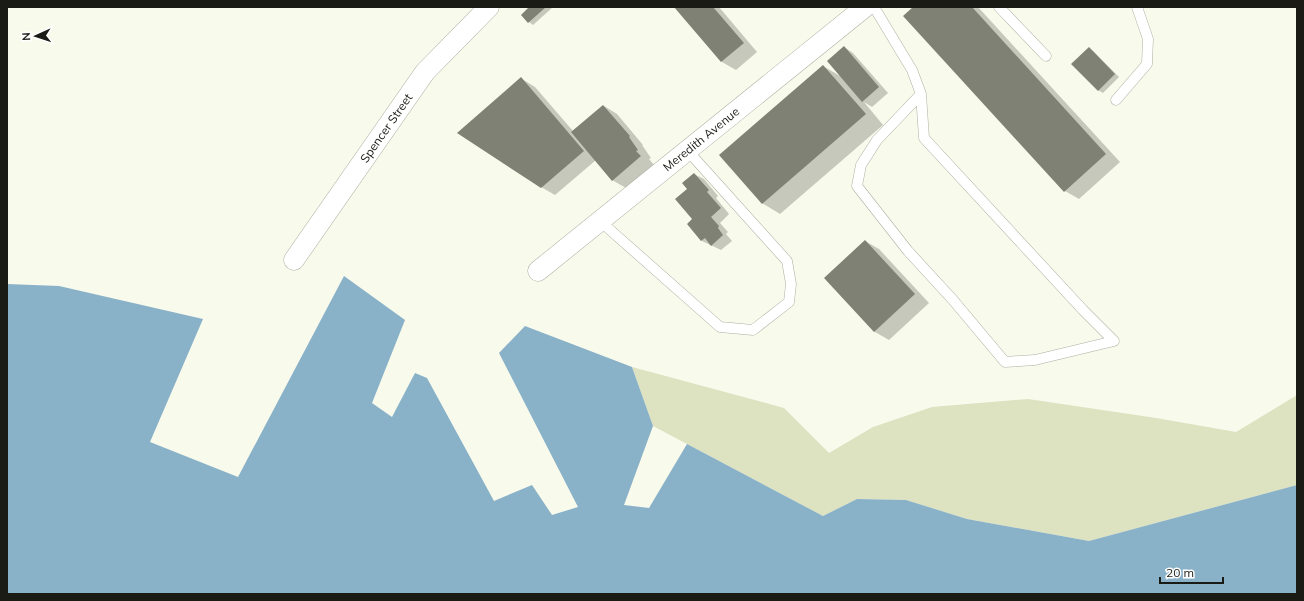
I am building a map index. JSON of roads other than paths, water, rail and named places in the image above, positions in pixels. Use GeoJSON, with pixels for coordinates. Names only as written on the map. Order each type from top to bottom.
{"type":"FeatureCollection","features":[{"type":"Feature","properties":{"kind":"street","name":"Spencer Street"},"geometry":{"type":"LineString","coordinates":[[294,260],[425,72],[489,7]]}},
{"type":"Feature","properties":{"kind":"street","name":"Meredith Avenue"},"geometry":{"type":"LineString","coordinates":[[538,271],[865,7]]}},
{"type":"Feature","properties":{"kind":"lane"},"geometry":{"type":"LineString","coordinates":[[874,7],[912,70],[921,94],[924,138],[1083,310],[1114,341],[1035,360],[1005,362],[953,300],[908,250],[857,186],[861,165],[877,140],[921,94]]}},
{"type":"Feature","properties":{"kind":"lane"},"geometry":{"type":"LineString","coordinates":[[999,7],[1046,56]]}},
{"type":"Feature","properties":{"kind":"lane"},"geometry":{"type":"LineString","coordinates":[[1116,100],[1147,64],[1148,39],[1136,7]]}},
{"type":"Feature","properties":{"kind":"lane"},"geometry":{"type":"LineString","coordinates":[[600,221],[720,327],[753,330],[789,302],[791,284],[787,261],[687,150]]}},
{"type":"Feature","properties":{"kind":"water"},"geometry":{"type":"Polygon","coordinates":[[[344,276],[405,320],[372,403],[392,417],[415,373],[427,378],[494,501],[532,485],[552,515],[578,507],[499,353],[525,326],[632,367],[653,426],[624,505],[649,508],[687,444],[823,516],[857,499],[906,500],[967,519],[1089,541],[1297,485],[1297,594],[7,594],[7,284],[59,286],[203,319],[150,442],[238,477],[344,276]]]}}]}
